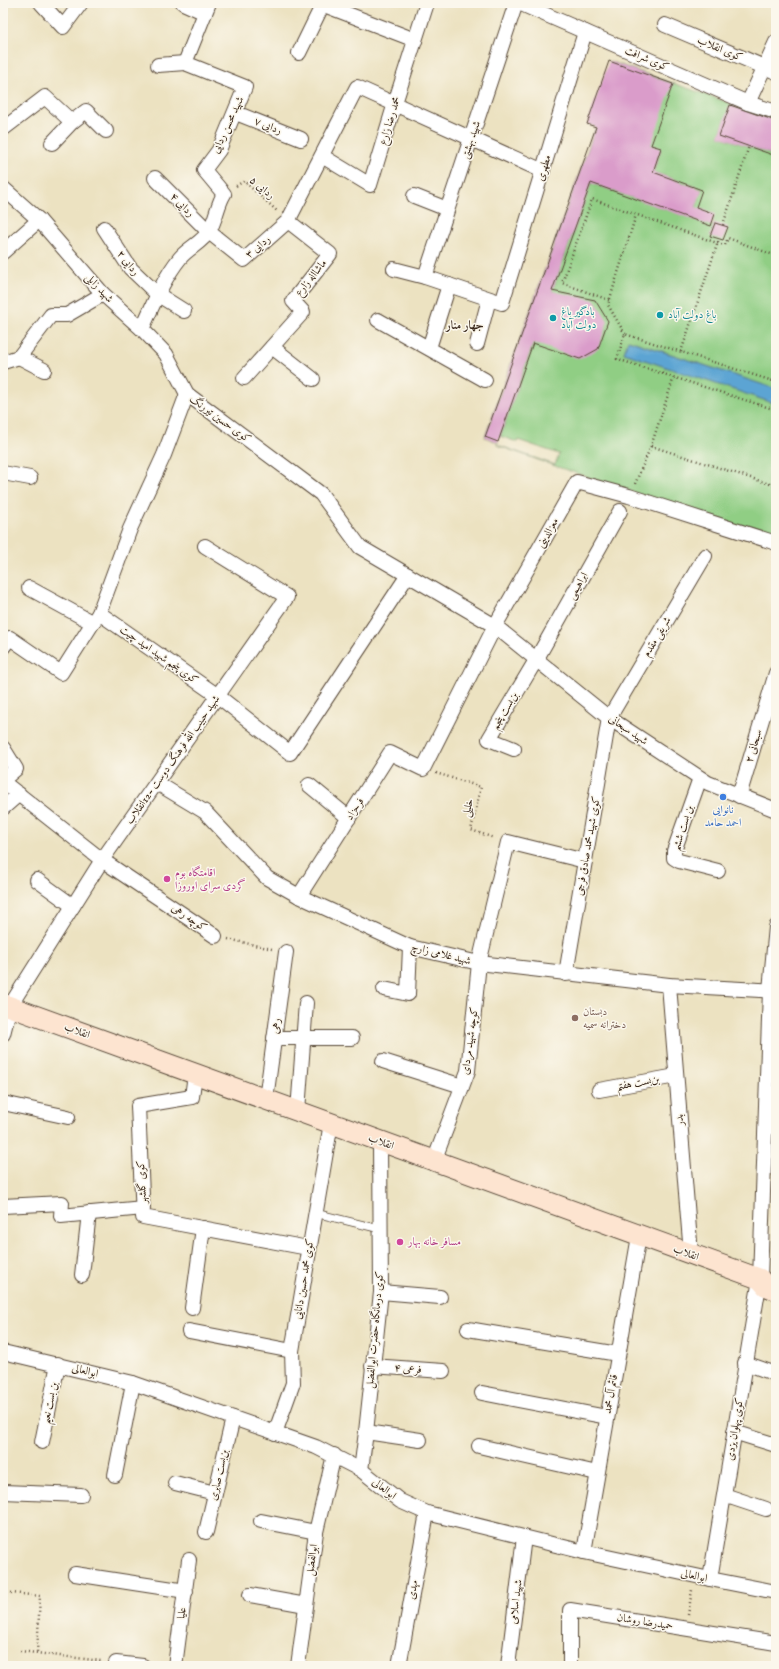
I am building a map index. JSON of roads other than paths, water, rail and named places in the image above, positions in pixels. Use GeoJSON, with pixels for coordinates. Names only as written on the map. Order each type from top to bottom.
{"type":"FeatureCollection","features":[{"type":"Feature","properties":{"kind":"main road","name":"انقلاب"},"geometry":{"type":"LineString","coordinates":[[7,1005],[639,1236],[768,1278],[766,1286],[776,1290]]}},
{"type":"Feature","properties":{"kind":"street"},"geometry":{"type":"LineString","coordinates":[[41,3],[63,27],[81,3]]}},
{"type":"Feature","properties":{"kind":"street"},"geometry":{"type":"LineString","coordinates":[[158,65],[185,63],[207,8],[183,3]]}},
{"type":"Feature","properties":{"kind":"street","name":"محمد رضا زارع"},"geometry":{"type":"LineString","coordinates":[[322,156],[370,185],[428,3]]}},
{"type":"Feature","properties":{"kind":"street","name":"کوی شرافت"},"geometry":{"type":"LineString","coordinates":[[517,3],[748,103],[776,112]]}},
{"type":"Feature","properties":{"kind":"street","name":"شهید بهشتی"},"geometry":{"type":"LineString","coordinates":[[425,277],[517,3]]}},
{"type":"Feature","properties":{"kind":"street"},"geometry":{"type":"LineString","coordinates":[[299,54],[321,4],[347,8],[415,40]]}},
{"type":"Feature","properties":{"kind":"street","name":"کوی انقلاب"},"geometry":{"type":"LineString","coordinates":[[665,25],[770,70]]}},
{"type":"Feature","properties":{"kind":"street","name":"مطهری"},"geometry":{"type":"LineString","coordinates":[[489,298],[502,303],[585,32]]}},
{"type":"Feature","properties":{"kind":"street"},"geometry":{"type":"LineString","coordinates":[[748,103],[770,70],[776,42]]}},
{"type":"Feature","properties":{"kind":"street","name":"شهید محسن ردایی"},"geometry":{"type":"LineString","coordinates":[[185,63],[245,86],[236,113],[219,150],[204,170],[224,194],[220,200],[209,232]]}},
{"type":"Feature","properties":{"kind":"street"},"geometry":{"type":"LineString","coordinates":[[288,221],[357,87],[543,171]]}},
{"type":"Feature","properties":{"kind":"street"},"geometry":{"type":"LineString","coordinates":[[3,129],[45,97],[72,122]]}},
{"type":"Feature","properties":{"kind":"street"},"geometry":{"type":"LineString","coordinates":[[52,143],[86,110],[106,131]]}},
{"type":"Feature","properties":{"kind":"street","name":"ردایی ۷"},"geometry":{"type":"LineString","coordinates":[[236,113],[301,139]]}},
{"type":"Feature","properties":{"kind":"street","name":"ردایی ۴"},"geometry":{"type":"LineString","coordinates":[[155,178],[209,232]]}},
{"type":"Feature","properties":{"kind":"street","name":"شهید زابلی"},"geometry":{"type":"LineString","coordinates":[[3,188],[39,220],[104,294],[142,329],[166,354],[187,394]]}},
{"type":"Feature","properties":{"kind":"street"},"geometry":{"type":"LineString","coordinates":[[414,196],[447,209]]}},
{"type":"Feature","properties":{"kind":"street"},"geometry":{"type":"LineString","coordinates":[[3,252],[39,220]]}},
{"type":"Feature","properties":{"kind":"street","name":"ردایی ۳"},"geometry":{"type":"LineString","coordinates":[[209,232],[244,260],[288,221]]}},
{"type":"Feature","properties":{"kind":"street","name":"ماشااله زارع"},"geometry":{"type":"LineString","coordinates":[[244,378],[304,312],[293,301],[330,254],[288,221]]}},
{"type":"Feature","properties":{"kind":"street","name":"ردایی ۲"},"geometry":{"type":"LineString","coordinates":[[104,228],[130,268],[157,294],[184,311]]}},
{"type":"Feature","properties":{"kind":"street"},"geometry":{"type":"LineString","coordinates":[[142,329],[157,294],[180,258],[209,232]]}},
{"type":"Feature","properties":{"kind":"street"},"geometry":{"type":"LineString","coordinates":[[394,269],[425,277],[489,298],[477,344]]}},
{"type":"Feature","properties":{"kind":"street"},"geometry":{"type":"LineString","coordinates":[[429,348],[449,285]]}},
{"type":"Feature","properties":{"kind":"street"},"geometry":{"type":"LineString","coordinates":[[3,362],[19,357],[52,315],[67,315],[104,294]]}},
{"type":"Feature","properties":{"kind":"street"},"geometry":{"type":"LineString","coordinates":[[378,320],[485,380]]}},
{"type":"Feature","properties":{"kind":"street"},"geometry":{"type":"LineString","coordinates":[[272,347],[313,378]]}},
{"type":"Feature","properties":{"kind":"street"},"geometry":{"type":"LineString","coordinates":[[19,357],[44,370]]}},
{"type":"Feature","properties":{"kind":"street","name":"کوی حسین تیررنگ"},"geometry":{"type":"LineString","coordinates":[[3,647],[10,638],[61,673],[96,618],[130,529],[164,455],[187,394],[321,494],[360,547],[495,626]]}},
{"type":"Feature","properties":{"kind":"street"},"geometry":{"type":"LineString","coordinates":[[3,473],[30,478]]}},
{"type":"Feature","properties":{"kind":"street","name":"معزالدینی"},"geometry":{"type":"LineString","coordinates":[[423,768],[495,626],[577,482],[629,496],[776,543]]}},
{"type":"Feature","properties":{"kind":"street","name":"ابراهیمی"},"geometry":{"type":"LineString","coordinates":[[536,660],[620,511]]}},
{"type":"Feature","properties":{"kind":"street","name":"شهید حبیب الله فرهنگ دوست -12انقلاب"},"geometry":{"type":"LineString","coordinates":[[3,1034],[7,1005],[102,860],[287,597],[205,546]]}},
{"type":"Feature","properties":{"kind":"street","name":"شریفی مقدم"},"geometry":{"type":"LineString","coordinates":[[609,718],[705,556]]}},
{"type":"Feature","properties":{"kind":"street","name":"کوی پنجم شهید امید چیت"},"geometry":{"type":"LineString","coordinates":[[29,588],[96,618],[218,696],[290,753],[408,575]]}},
{"type":"Feature","properties":{"kind":"street","name":"شهید سبحانی"},"geometry":{"type":"LineString","coordinates":[[495,626],[609,718],[700,778],[708,783],[776,810]]}},
{"type":"Feature","properties":{"kind":"street","name":"بن‌بست پنجم"},"geometry":{"type":"LineString","coordinates":[[514,749],[489,739],[536,660]]}},
{"type":"Feature","properties":{"kind":"street","name":"سبحانی ۲"},"geometry":{"type":"LineString","coordinates":[[740,796],[776,673]]}},
{"type":"Feature","properties":{"kind":"street","name":"کوی شهید محمد صادق فرجی"},"geometry":{"type":"LineString","coordinates":[[566,974],[609,718]]}},
{"type":"Feature","properties":{"kind":"street"},"geometry":{"type":"LineString","coordinates":[[3,748],[16,769],[3,781]]}},
{"type":"Feature","properties":{"kind":"street","name":"فرحزاد"},"geometry":{"type":"LineString","coordinates":[[300,896],[390,753],[423,768]]}},
{"type":"Feature","properties":{"kind":"street","name":"بن بست ششم"},"geometry":{"type":"LineString","coordinates":[[700,778],[674,851],[674,858],[679,862],[718,871]]}},
{"type":"Feature","properties":{"kind":"street","name":"کوچه رهی"},"geometry":{"type":"LineString","coordinates":[[3,781],[102,860],[215,936]]}},
{"type":"Feature","properties":{"kind":"street","name":"شهید غلامی زارچ"},"geometry":{"type":"LineString","coordinates":[[157,783],[205,812],[267,878],[300,896],[410,947],[479,963],[566,974],[669,985],[773,990]]}},
{"type":"Feature","properties":{"kind":"street"},"geometry":{"type":"LineString","coordinates":[[309,785],[349,818]]}},
{"type":"Feature","properties":{"kind":"street"},"geometry":{"type":"LineString","coordinates":[[3,808],[19,794]]}},
{"type":"Feature","properties":{"kind":"street","name":"کوچه شهید مردای"},"geometry":{"type":"LineString","coordinates":[[434,1161],[468,1071],[479,963],[508,842],[585,861]]}},
{"type":"Feature","properties":{"kind":"street"},"geometry":{"type":"LineString","coordinates":[[37,880],[73,906]]}},
{"type":"Feature","properties":{"kind":"street","name":"کوی پهلوان یزدی"},"geometry":{"type":"LineString","coordinates":[[710,1579],[746,1363],[768,1278],[773,990],[776,927]]}},
{"type":"Feature","properties":{"kind":"street"},"geometry":{"type":"LineString","coordinates":[[384,989],[408,994],[410,947]]}},
{"type":"Feature","properties":{"kind":"street","name":"رهی"},"geometry":{"type":"LineString","coordinates":[[266,1100],[286,952]]}},
{"type":"Feature","properties":{"kind":"street","name":"بدر"},"geometry":{"type":"LineString","coordinates":[[669,985],[691,1254]]}},
{"type":"Feature","properties":{"kind":"street"},"geometry":{"type":"LineString","coordinates":[[298,1111],[306,1003]]}},
{"type":"Feature","properties":{"kind":"street"},"geometry":{"type":"LineString","coordinates":[[274,1038],[352,1038]]}},
{"type":"Feature","properties":{"kind":"street"},"geometry":{"type":"LineString","coordinates":[[383,1061],[462,1086]]}},
{"type":"Feature","properties":{"kind":"street","name":"کوی گلشهر"},"geometry":{"type":"LineString","coordinates":[[195,1074],[192,1097],[138,1106],[143,1217],[308,1248]]}},
{"type":"Feature","properties":{"kind":"street","name":"بن‌بست هفتم"},"geometry":{"type":"LineString","coordinates":[[599,1090],[676,1076]]}},
{"type":"Feature","properties":{"kind":"street"},"geometry":{"type":"LineString","coordinates":[[3,1103],[68,1117]]}},
{"type":"Feature","properties":{"kind":"street","name":"کوی محمد حسین دانایی"},"geometry":{"type":"LineString","coordinates":[[275,1433],[293,1383],[292,1351],[308,1248],[331,1123]]}},
{"type":"Feature","properties":{"kind":"street","name":"کوی درمانگاه حضرت ابوالفضل"},"geometry":{"type":"LineString","coordinates":[[361,1470],[381,1292],[380,1141]]}},
{"type":"Feature","properties":{"kind":"street"},"geometry":{"type":"LineString","coordinates":[[3,1206],[62,1203],[61,1216],[143,1208]]}},
{"type":"Feature","properties":{"kind":"street"},"geometry":{"type":"LineString","coordinates":[[82,1275],[89,1213]]}},
{"type":"Feature","properties":{"kind":"street"},"geometry":{"type":"LineString","coordinates":[[192,1308],[203,1228]]}},
{"type":"Feature","properties":{"kind":"street","name":"قائم آل محمد"},"geometry":{"type":"LineString","coordinates":[[584,1552],[639,1236]]}},
{"type":"Feature","properties":{"kind":"street"},"geometry":{"type":"LineString","coordinates":[[381,1292],[440,1297]]}},
{"type":"Feature","properties":{"kind":"street"},"geometry":{"type":"LineString","coordinates":[[468,1329],[618,1354]]}},
{"type":"Feature","properties":{"kind":"street"},"geometry":{"type":"LineString","coordinates":[[188,1331],[292,1351]]}},
{"type":"Feature","properties":{"kind":"street","name":"ابوالعالی"},"geometry":{"type":"LineString","coordinates":[[3,1352],[133,1383],[316,1447],[361,1470],[400,1501],[427,1513],[584,1552],[776,1592]]}},
{"type":"Feature","properties":{"kind":"street"},"geometry":{"type":"LineString","coordinates":[[746,1363],[776,1374]]}},
{"type":"Feature","properties":{"kind":"street","name":"بن بست نعیم"},"geometry":{"type":"LineString","coordinates":[[42,1442],[58,1364]]}},
{"type":"Feature","properties":{"kind":"street","name":"فرعی ۴"},"geometry":{"type":"LineString","coordinates":[[372,1366],[443,1371]]}},
{"type":"Feature","properties":{"kind":"street"},"geometry":{"type":"LineString","coordinates":[[114,1475],[133,1383]]}},
{"type":"Feature","properties":{"kind":"street"},"geometry":{"type":"LineString","coordinates":[[482,1393],[607,1417]]}},
{"type":"Feature","properties":{"kind":"street","name":"بن‌بست صابری"},"geometry":{"type":"LineString","coordinates":[[206,1532],[233,1418]]}},
{"type":"Feature","properties":{"kind":"street"},"geometry":{"type":"LineString","coordinates":[[366,1432],[420,1440]]}},
{"type":"Feature","properties":{"kind":"street"},"geometry":{"type":"LineString","coordinates":[[734,1432],[776,1445]]}},
{"type":"Feature","properties":{"kind":"street"},"geometry":{"type":"LineString","coordinates":[[479,1446],[597,1473]]}},
{"type":"Feature","properties":{"kind":"street","name":"ابوالفضل"},"geometry":{"type":"LineString","coordinates":[[298,1666],[316,1532],[334,1455]]}},
{"type":"Feature","properties":{"kind":"street"},"geometry":{"type":"LineString","coordinates":[[176,1483],[215,1493]]}},
{"type":"Feature","properties":{"kind":"street"},"geometry":{"type":"LineString","coordinates":[[3,1492],[81,1495]]}},
{"type":"Feature","properties":{"kind":"street"},"geometry":{"type":"LineString","coordinates":[[724,1495],[766,1509]]}},
{"type":"Feature","properties":{"kind":"street","name":"مهدی"},"geometry":{"type":"LineString","coordinates":[[399,1666],[427,1513]]}},
{"type":"Feature","properties":{"kind":"street"},"geometry":{"type":"LineString","coordinates":[[261,1521],[316,1532]]}},
{"type":"Feature","properties":{"kind":"street","name":"شهید اسلامی"},"geometry":{"type":"LineString","coordinates":[[508,1666],[524,1538]]}},
{"type":"Feature","properties":{"kind":"street","name":"علیا"},"geometry":{"type":"LineString","coordinates":[[175,1666],[190,1560]]}},
{"type":"Feature","properties":{"kind":"street"},"geometry":{"type":"LineString","coordinates":[[75,1574],[186,1591]]}},
{"type":"Feature","properties":{"kind":"street"},"geometry":{"type":"LineString","coordinates":[[250,1595],[306,1605]]}},
{"type":"Feature","properties":{"kind":"street","name":"حمیدرضا روشان"},"geometry":{"type":"LineString","coordinates":[[570,1666],[570,1610],[776,1643]]}},
{"type":"Feature","properties":{"kind":"street"},"geometry":{"type":"LineString","coordinates":[[116,1663],[142,1666]]}},
{"type":"Feature","properties":{"kind":"lane"},"geometry":{"type":"LineString","coordinates":[[315,1213],[380,1229]]}},
{"type":"Feature","properties":{"kind":"water"},"geometry":{"type":"Polygon","coordinates":[[[628,340],[776,389],[776,404],[624,353],[628,340]]]}},
{"type":"Feature","properties":{"kind":"place","name":"باغ دولت آباد"},"geometry":{"type":"Point","coordinates":[660,315]}},
{"type":"Feature","properties":{"kind":"place","name":"بادگیر باغ دولت آباد"},"geometry":{"type":"Point","coordinates":[553,318]}},
{"type":"Feature","properties":{"kind":"place","name":"نانوایی احمد حامد"},"geometry":{"type":"Point","coordinates":[723,797]}},
{"type":"Feature","properties":{"kind":"place","name":"اقامتگاه بوم گردی سرای اوروزا"},"geometry":{"type":"Point","coordinates":[167,879]}},
{"type":"Feature","properties":{"kind":"place","name":"دبستان دخترانه سمیه"},"geometry":{"type":"Point","coordinates":[575,1018]}},
{"type":"Feature","properties":{"kind":"place","name":"مسافر خانه بهار"},"geometry":{"type":"Point","coordinates":[400,1242]}},
{"type":"Feature","properties":{"kind":"district","name":"جهار منار"},"geometry":{"type":"Point","coordinates":[465,325]}}]}
